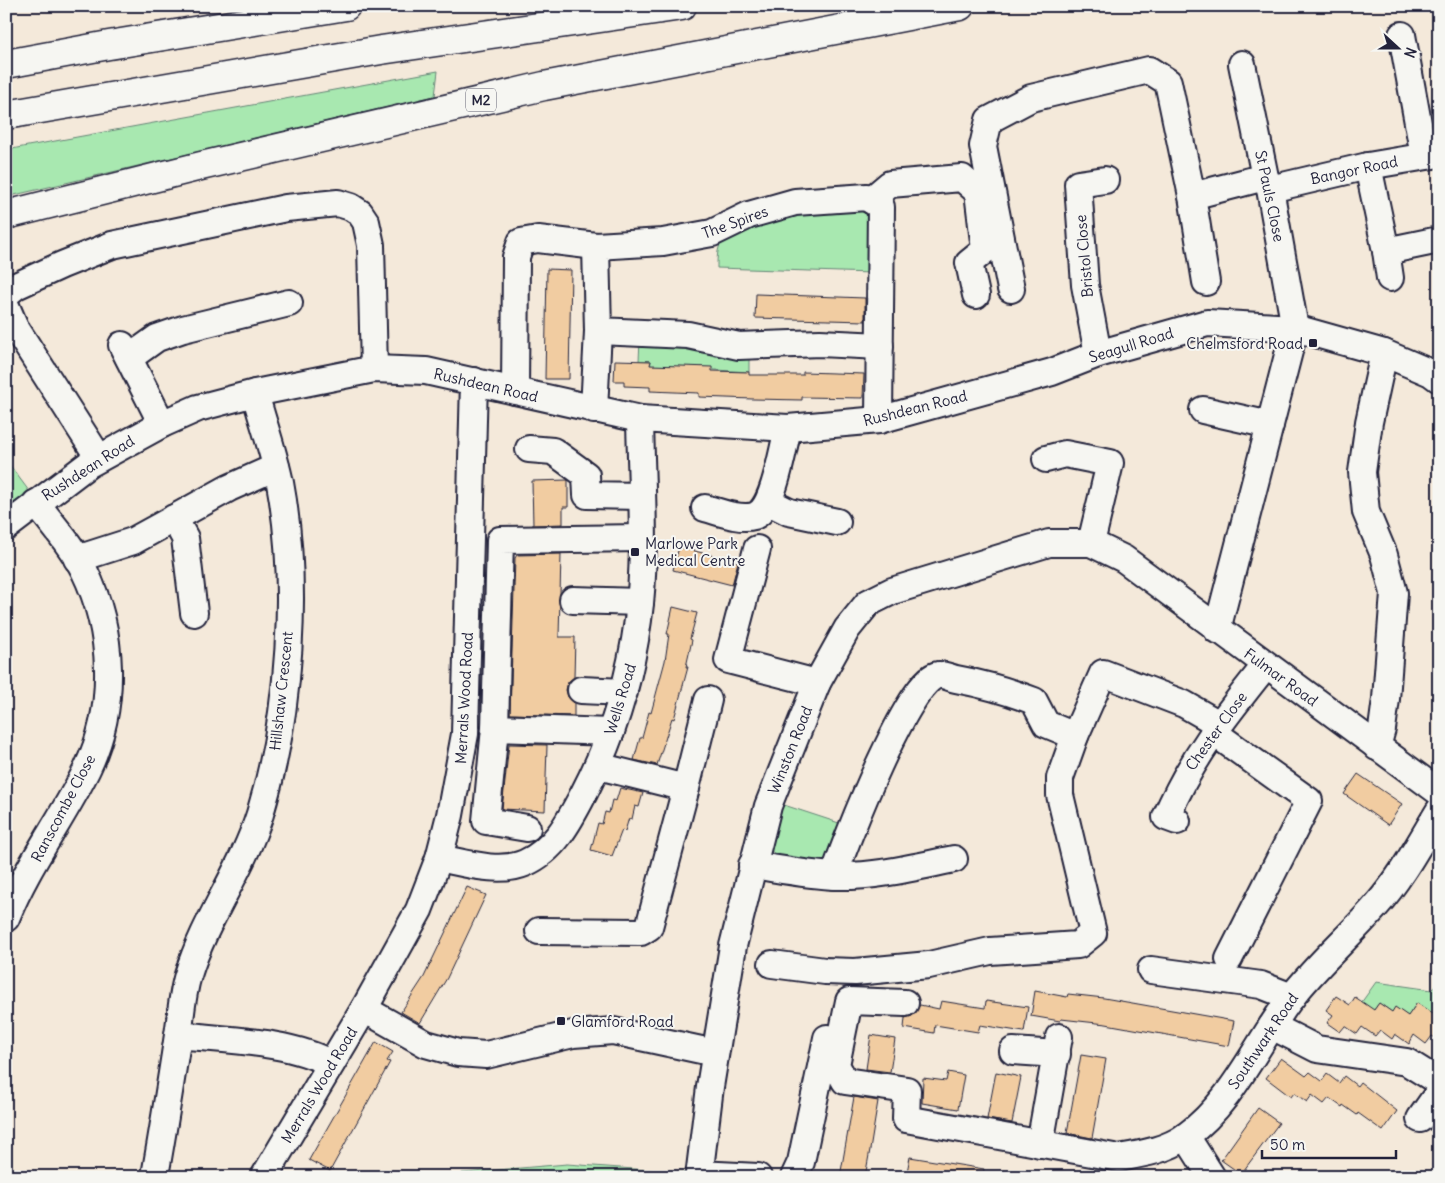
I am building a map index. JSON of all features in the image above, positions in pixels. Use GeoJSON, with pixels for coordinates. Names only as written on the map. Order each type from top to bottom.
{"type":"FeatureCollection","features":[{"type":"Feature","properties":{"kind":"highway"},"geometry":{"type":"LineString","coordinates":[[6,64],[346,6]]}},
{"type":"Feature","properties":{"kind":"highway"},"geometry":{"type":"LineString","coordinates":[[6,115],[381,50],[682,6]]}},
{"type":"Feature","properties":{"kind":"highway","name":"M2"},"geometry":{"type":"LineString","coordinates":[[6,215],[201,166],[544,86],[960,6]]}},
{"type":"Feature","properties":{"kind":"street"},"geometry":{"type":"LineString","coordinates":[[1402,35],[1431,155]]}},
{"type":"Feature","properties":{"kind":"street","name":"St Pauls Close"},"geometry":{"type":"LineString","coordinates":[[1242,64],[1268,183],[1295,328]]}},
{"type":"Feature","properties":{"kind":"street"},"geometry":{"type":"LineString","coordinates":[[1011,289],[983,146],[989,120],[1031,98],[1149,70],[1168,82],[1192,196],[1206,282]]}},
{"type":"Feature","properties":{"kind":"street","name":"Bangor Road"},"geometry":{"type":"LineString","coordinates":[[1192,196],[1431,155]]}},
{"type":"Feature","properties":{"kind":"street"},"geometry":{"type":"LineString","coordinates":[[1368,166],[1390,278]]}},
{"type":"Feature","properties":{"kind":"street"},"geometry":{"type":"LineString","coordinates":[[879,420],[882,207],[871,200],[890,184],[962,178],[968,182],[978,192],[985,250],[969,263],[976,296]]}},
{"type":"Feature","properties":{"kind":"street","name":"Bristol Close"},"geometry":{"type":"LineString","coordinates":[[1098,354],[1085,285],[1078,184],[1104,180]]}},
{"type":"Feature","properties":{"kind":"street","name":"The Spires"},"geometry":{"type":"LineString","coordinates":[[515,392],[516,258],[521,242],[538,239],[596,246],[663,242],[712,233],[749,215],[795,202],[867,197],[871,200]]}},
{"type":"Feature","properties":{"kind":"street"},"geometry":{"type":"LineString","coordinates":[[6,294],[16,286],[112,245],[286,208],[338,202],[360,213],[366,222],[371,245],[374,369]]}},
{"type":"Feature","properties":{"kind":"street"},"geometry":{"type":"LineString","coordinates":[[1386,251],[1439,240]]}},
{"type":"Feature","properties":{"kind":"street"},"geometry":{"type":"LineString","coordinates":[[594,410],[598,331],[596,246]]}},
{"type":"Feature","properties":{"kind":"street"},"geometry":{"type":"LineString","coordinates":[[162,424],[125,351],[183,329],[290,304]]}},
{"type":"Feature","properties":{"kind":"street"},"geometry":{"type":"LineString","coordinates":[[6,306],[16,327],[99,458]]}},
{"type":"Feature","properties":{"kind":"street","name":"Seagull Road"},"geometry":{"type":"LineString","coordinates":[[998,387],[1052,372],[1098,354],[1207,323],[1295,328],[1384,353],[1431,373],[1439,379]]}},
{"type":"Feature","properties":{"kind":"street"},"geometry":{"type":"LineString","coordinates":[[1217,630],[1295,328]]}},
{"type":"Feature","properties":{"kind":"street"},"geometry":{"type":"LineString","coordinates":[[598,331],[688,336],[740,346],[820,343],[880,346]]}},
{"type":"Feature","properties":{"kind":"street"},"geometry":{"type":"LineString","coordinates":[[1377,747],[1382,729],[1386,699],[1394,593],[1384,555],[1366,512],[1362,472],[1369,422],[1384,353]]}},
{"type":"Feature","properties":{"kind":"street","name":"Rushdean Road"},"geometry":{"type":"LineString","coordinates":[[6,527],[36,502],[99,458],[162,424],[198,408],[255,393],[374,369],[426,371],[640,420],[788,428],[879,420],[998,387]]}},
{"type":"Feature","properties":{"kind":"street","name":"Merrals Wood Road"},"geometry":{"type":"LineString","coordinates":[[264,1177],[364,1009],[419,910],[439,858],[460,770],[465,734],[474,381]]}},
{"type":"Feature","properties":{"kind":"street","name":"Hillshaw Crescent"},"geometry":{"type":"LineString","coordinates":[[156,1170],[187,978],[200,940],[238,870],[259,814],[278,739],[286,672],[289,607],[288,536],[276,467],[255,393]]}},
{"type":"Feature","properties":{"kind":"street"},"geometry":{"type":"LineString","coordinates":[[1203,410],[1270,425]]}},
{"type":"Feature","properties":{"kind":"street","name":"Wells Road"},"geometry":{"type":"LineString","coordinates":[[439,858],[479,866],[502,867],[523,864],[543,854],[557,839],[598,766],[611,732],[632,662],[640,602],[640,420]]}},
{"type":"Feature","properties":{"kind":"street"},"geometry":{"type":"LineString","coordinates":[[705,508],[743,517],[756,516],[770,502],[788,428]]}},
{"type":"Feature","properties":{"kind":"street"},"geometry":{"type":"LineString","coordinates":[[529,449],[553,451],[586,475],[587,495],[641,496]]}},
{"type":"Feature","properties":{"kind":"street"},"geometry":{"type":"LineString","coordinates":[[1046,459],[1065,454],[1110,463],[1091,543]]}},
{"type":"Feature","properties":{"kind":"street"},"geometry":{"type":"LineString","coordinates":[[77,560],[133,541],[229,488],[276,467]]}},
{"type":"Feature","properties":{"kind":"street","name":"Ranscombe Close"},"geometry":{"type":"LineString","coordinates":[[6,918],[17,890],[88,768],[102,729],[108,689],[107,648],[99,607],[84,569],[36,502]]}},
{"type":"Feature","properties":{"kind":"street"},"geometry":{"type":"LineString","coordinates":[[770,502],[789,512],[837,522]]}},
{"type":"Feature","properties":{"kind":"street"},"geometry":{"type":"LineString","coordinates":[[174,518],[185,538],[194,613]]}},
{"type":"Feature","properties":{"kind":"street"},"geometry":{"type":"LineString","coordinates":[[527,828],[486,821],[494,728],[500,540],[641,538]]}},
{"type":"Feature","properties":{"kind":"street","name":"Winston Road"},"geometry":{"type":"LineString","coordinates":[[699,1175],[715,1053],[732,946],[768,806],[817,683],[854,619],[868,603],[892,591],[1049,543],[1091,543],[1124,559]]}},
{"type":"Feature","properties":{"kind":"street"},"geometry":{"type":"LineString","coordinates":[[758,549],[728,660],[817,683]]}},
{"type":"Feature","properties":{"kind":"street","name":"Fulmar Road"},"geometry":{"type":"LineString","coordinates":[[1124,559],[1265,666],[1439,792]]}},
{"type":"Feature","properties":{"kind":"street"},"geometry":{"type":"LineString","coordinates":[[573,600],[640,602]]}},
{"type":"Feature","properties":{"kind":"street","name":"Chester Close"},"geometry":{"type":"LineString","coordinates":[[1177,821],[1166,817],[1181,782],[1216,728],[1265,666]]}},
{"type":"Feature","properties":{"kind":"street"},"geometry":{"type":"LineString","coordinates":[[772,964],[840,971],[929,965],[990,952],[1078,945],[1093,933],[1060,795],[1060,778],[1075,736],[1103,673],[1184,704],[1309,801],[1228,959]]}},
{"type":"Feature","properties":{"kind":"street"},"geometry":{"type":"LineString","coordinates":[[834,876],[847,838],[904,712],[927,680],[938,675],[1011,692],[1034,701],[1046,724],[1075,736]]}},
{"type":"Feature","properties":{"kind":"street"},"geometry":{"type":"LineString","coordinates":[[582,690],[624,692]]}},
{"type":"Feature","properties":{"kind":"street"},"geometry":{"type":"LineString","coordinates":[[539,931],[641,932],[649,927],[708,700]]}},
{"type":"Feature","properties":{"kind":"street"},"geometry":{"type":"LineString","coordinates":[[494,728],[611,732]]}},
{"type":"Feature","properties":{"kind":"street"},"geometry":{"type":"LineString","coordinates":[[598,766],[686,788]]}},
{"type":"Feature","properties":{"kind":"street","name":"Southwark Road"},"geometry":{"type":"LineString","coordinates":[[905,1003],[850,1000],[836,1065],[845,1081],[907,1090],[906,1120],[1119,1158],[1152,1152],[1186,1136],[1213,1110],[1240,1079],[1292,997],[1376,906],[1406,866],[1439,812]]}},
{"type":"Feature","properties":{"kind":"street"},"geometry":{"type":"LineString","coordinates":[[752,865],[834,876],[884,873],[954,859]]}},
{"type":"Feature","properties":{"kind":"street"},"geometry":{"type":"LineString","coordinates":[[1151,970],[1261,985],[1292,997]]}},
{"type":"Feature","properties":{"kind":"street"},"geometry":{"type":"LineString","coordinates":[[794,1177],[804,1146],[840,971]]}},
{"type":"Feature","properties":{"kind":"street"},"geometry":{"type":"LineString","coordinates":[[364,1009],[426,1044],[458,1053],[486,1055],[573,1034],[613,1031],[715,1053]]}},
{"type":"Feature","properties":{"kind":"street"},"geometry":{"type":"LineString","coordinates":[[1272,1026],[1317,1049],[1407,1062],[1439,1082]]}},
{"type":"Feature","properties":{"kind":"street"},"geometry":{"type":"LineString","coordinates":[[178,1035],[283,1047],[314,1055],[331,1064]]}},
{"type":"Feature","properties":{"kind":"street"},"geometry":{"type":"LineString","coordinates":[[1012,1051],[1058,1046],[1040,1144]]}},
{"type":"Feature","properties":{"kind":"street"},"geometry":{"type":"LineString","coordinates":[[1420,1119],[1439,1092]]}},
{"type":"Feature","properties":{"kind":"street"},"geometry":{"type":"LineString","coordinates":[[1186,1136],[1212,1177]]}},
{"type":"Feature","properties":{"kind":"street"},"geometry":{"type":"LineString","coordinates":[[699,1175],[758,1177]]}},
{"type":"Feature","properties":{"kind":"green space"},"geometry":{"type":"Polygon","coordinates":[[[438,71],[435,96],[6,197],[6,150],[438,71]]]}},
{"type":"Feature","properties":{"kind":"green space"},"geometry":{"type":"Polygon","coordinates":[[[843,206],[862,209],[868,214],[872,273],[717,268],[720,245],[729,235],[742,228],[758,221],[776,217],[843,206]]]}},
{"type":"Feature","properties":{"kind":"green space"},"geometry":{"type":"Polygon","coordinates":[[[640,339],[749,353],[749,372],[650,366],[651,361],[639,361],[640,339]]]}},
{"type":"Feature","properties":{"kind":"green space"},"geometry":{"type":"Polygon","coordinates":[[[6,460],[29,491],[6,510],[6,460]]]}},
{"type":"Feature","properties":{"kind":"green space"},"geometry":{"type":"Polygon","coordinates":[[[781,804],[842,824],[827,864],[786,859],[772,852],[767,846],[781,804]]]}},
{"type":"Feature","properties":{"kind":"green space"},"geometry":{"type":"Polygon","coordinates":[[[1376,982],[1432,990],[1439,983],[1439,1019],[1417,1003],[1408,1016],[1395,1008],[1392,1012],[1379,1003],[1373,1011],[1361,1003],[1376,982]]]}},
{"type":"Feature","properties":{"kind":"green space"},"geometry":{"type":"Polygon","coordinates":[[[567,1164],[687,1173],[688,1177],[462,1177],[462,1173],[567,1164]]]}},
{"type":"Feature","properties":{"kind":"building"},"geometry":{"type":"Polygon","coordinates":[[[547,269],[571,270],[569,379],[545,379],[547,269]]]}},
{"type":"Feature","properties":{"kind":"building"},"geometry":{"type":"Polygon","coordinates":[[[756,294],[865,298],[865,321],[755,318],[756,294]]]}},
{"type":"Feature","properties":{"kind":"building"},"geometry":{"type":"Polygon","coordinates":[[[615,360],[651,361],[650,365],[712,367],[712,371],[749,372],[749,375],[803,375],[803,372],[864,374],[863,398],[802,397],[802,400],[753,399],[699,397],[699,393],[650,391],[650,387],[624,386],[624,381],[614,381],[615,360]]]}},
{"type":"Feature","properties":{"kind":"building"},"geometry":{"type":"Polygon","coordinates":[[[568,480],[568,507],[563,507],[563,524],[533,525],[532,481],[568,480]]]}},
{"type":"Feature","properties":{"kind":"building"},"geometry":{"type":"Polygon","coordinates":[[[679,547],[738,562],[732,585],[673,570],[679,547]]]}},
{"type":"Feature","properties":{"kind":"building"},"geometry":{"type":"Polygon","coordinates":[[[561,554],[559,637],[575,637],[574,677],[568,682],[566,690],[568,697],[574,703],[574,716],[510,714],[515,558],[517,555],[561,554]]]}},
{"type":"Feature","properties":{"kind":"building"},"geometry":{"type":"Polygon","coordinates":[[[673,607],[697,613],[690,639],[692,640],[686,667],[688,667],[674,719],[672,718],[657,765],[634,760],[649,712],[651,713],[665,661],[669,634],[667,634],[673,607]]]}},
{"type":"Feature","properties":{"kind":"building"},"geometry":{"type":"Polygon","coordinates":[[[509,744],[547,745],[545,811],[502,809],[509,744]]]}},
{"type":"Feature","properties":{"kind":"building"},"geometry":{"type":"Polygon","coordinates":[[[1358,774],[1402,804],[1388,825],[1344,794],[1358,774]]]}},
{"type":"Feature","properties":{"kind":"building"},"geometry":{"type":"Polygon","coordinates":[[[620,788],[643,793],[639,807],[635,806],[632,819],[629,818],[625,831],[622,830],[612,856],[591,850],[598,823],[602,824],[605,812],[609,813],[612,800],[616,801],[620,788]]]}},
{"type":"Feature","properties":{"kind":"building"},"geometry":{"type":"Polygon","coordinates":[[[467,887],[486,895],[447,978],[420,1023],[401,1012],[424,977],[467,887]]]}},
{"type":"Feature","properties":{"kind":"building"},"geometry":{"type":"Polygon","coordinates":[[[1035,991],[1067,997],[1068,994],[1104,998],[1234,1021],[1229,1046],[1106,1024],[1061,1019],[1060,1021],[1031,1016],[1035,991]]]}},
{"type":"Feature","properties":{"kind":"building"},"geometry":{"type":"Polygon","coordinates":[[[1336,996],[1350,1005],[1355,997],[1374,1010],[1379,1003],[1392,1012],[1395,1007],[1408,1016],[1417,1003],[1439,1018],[1439,1040],[1432,1036],[1426,1044],[1414,1035],[1409,1044],[1395,1034],[1392,1039],[1380,1030],[1375,1036],[1362,1027],[1357,1034],[1345,1026],[1340,1032],[1327,1023],[1333,1015],[1326,1010],[1336,996]]]}},
{"type":"Feature","properties":{"kind":"building"},"geometry":{"type":"Polygon","coordinates":[[[941,1001],[985,1008],[986,1001],[1028,1007],[1024,1032],[980,1025],[978,1032],[935,1025],[934,1033],[904,1028],[905,1018],[912,1016],[920,1005],[939,1009],[941,1001]]]}},
{"type":"Feature","properties":{"kind":"building"},"geometry":{"type":"Polygon","coordinates":[[[871,1035],[895,1039],[890,1072],[866,1069],[871,1035]]]}},
{"type":"Feature","properties":{"kind":"building"},"geometry":{"type":"Polygon","coordinates":[[[376,1042],[393,1052],[387,1061],[390,1062],[330,1171],[309,1160],[376,1042]]]}},
{"type":"Feature","properties":{"kind":"building"},"geometry":{"type":"Polygon","coordinates":[[[1081,1055],[1106,1059],[1092,1138],[1067,1133],[1081,1055]]]}},
{"type":"Feature","properties":{"kind":"building"},"geometry":{"type":"Polygon","coordinates":[[[1281,1058],[1306,1076],[1310,1072],[1322,1081],[1327,1074],[1339,1083],[1344,1076],[1357,1086],[1360,1082],[1397,1111],[1383,1131],[1358,1113],[1357,1115],[1329,1098],[1324,1104],[1312,1095],[1307,1102],[1294,1093],[1291,1097],[1266,1078],[1281,1058]]]}},
{"type":"Feature","properties":{"kind":"building"},"geometry":{"type":"Polygon","coordinates":[[[948,1072],[964,1075],[958,1109],[922,1103],[923,1078],[946,1081],[948,1072]]]}},
{"type":"Feature","properties":{"kind":"building"},"geometry":{"type":"Polygon","coordinates":[[[996,1072],[1021,1077],[1012,1123],[987,1119],[996,1072]]]}},
{"type":"Feature","properties":{"kind":"building"},"geometry":{"type":"Polygon","coordinates":[[[854,1097],[878,1101],[871,1144],[865,1177],[840,1177],[854,1097]]]}},
{"type":"Feature","properties":{"kind":"building"},"geometry":{"type":"Polygon","coordinates":[[[1258,1108],[1279,1123],[1241,1174],[1221,1160],[1258,1108]]]}},
{"type":"Feature","properties":{"kind":"building"},"geometry":{"type":"Polygon","coordinates":[[[910,1157],[984,1169],[983,1177],[906,1177],[910,1157]]]}},
{"type":"Feature","properties":{"kind":"place","name":"Chelmsford Road"},"geometry":{"type":"Point","coordinates":[1313,343]}},
{"type":"Feature","properties":{"kind":"place","name":"Marlowe Park Medical Centre"},"geometry":{"type":"Point","coordinates":[635,552]}},
{"type":"Feature","properties":{"kind":"place","name":"Glamford Road"},"geometry":{"type":"Point","coordinates":[561,1021]}}]}
